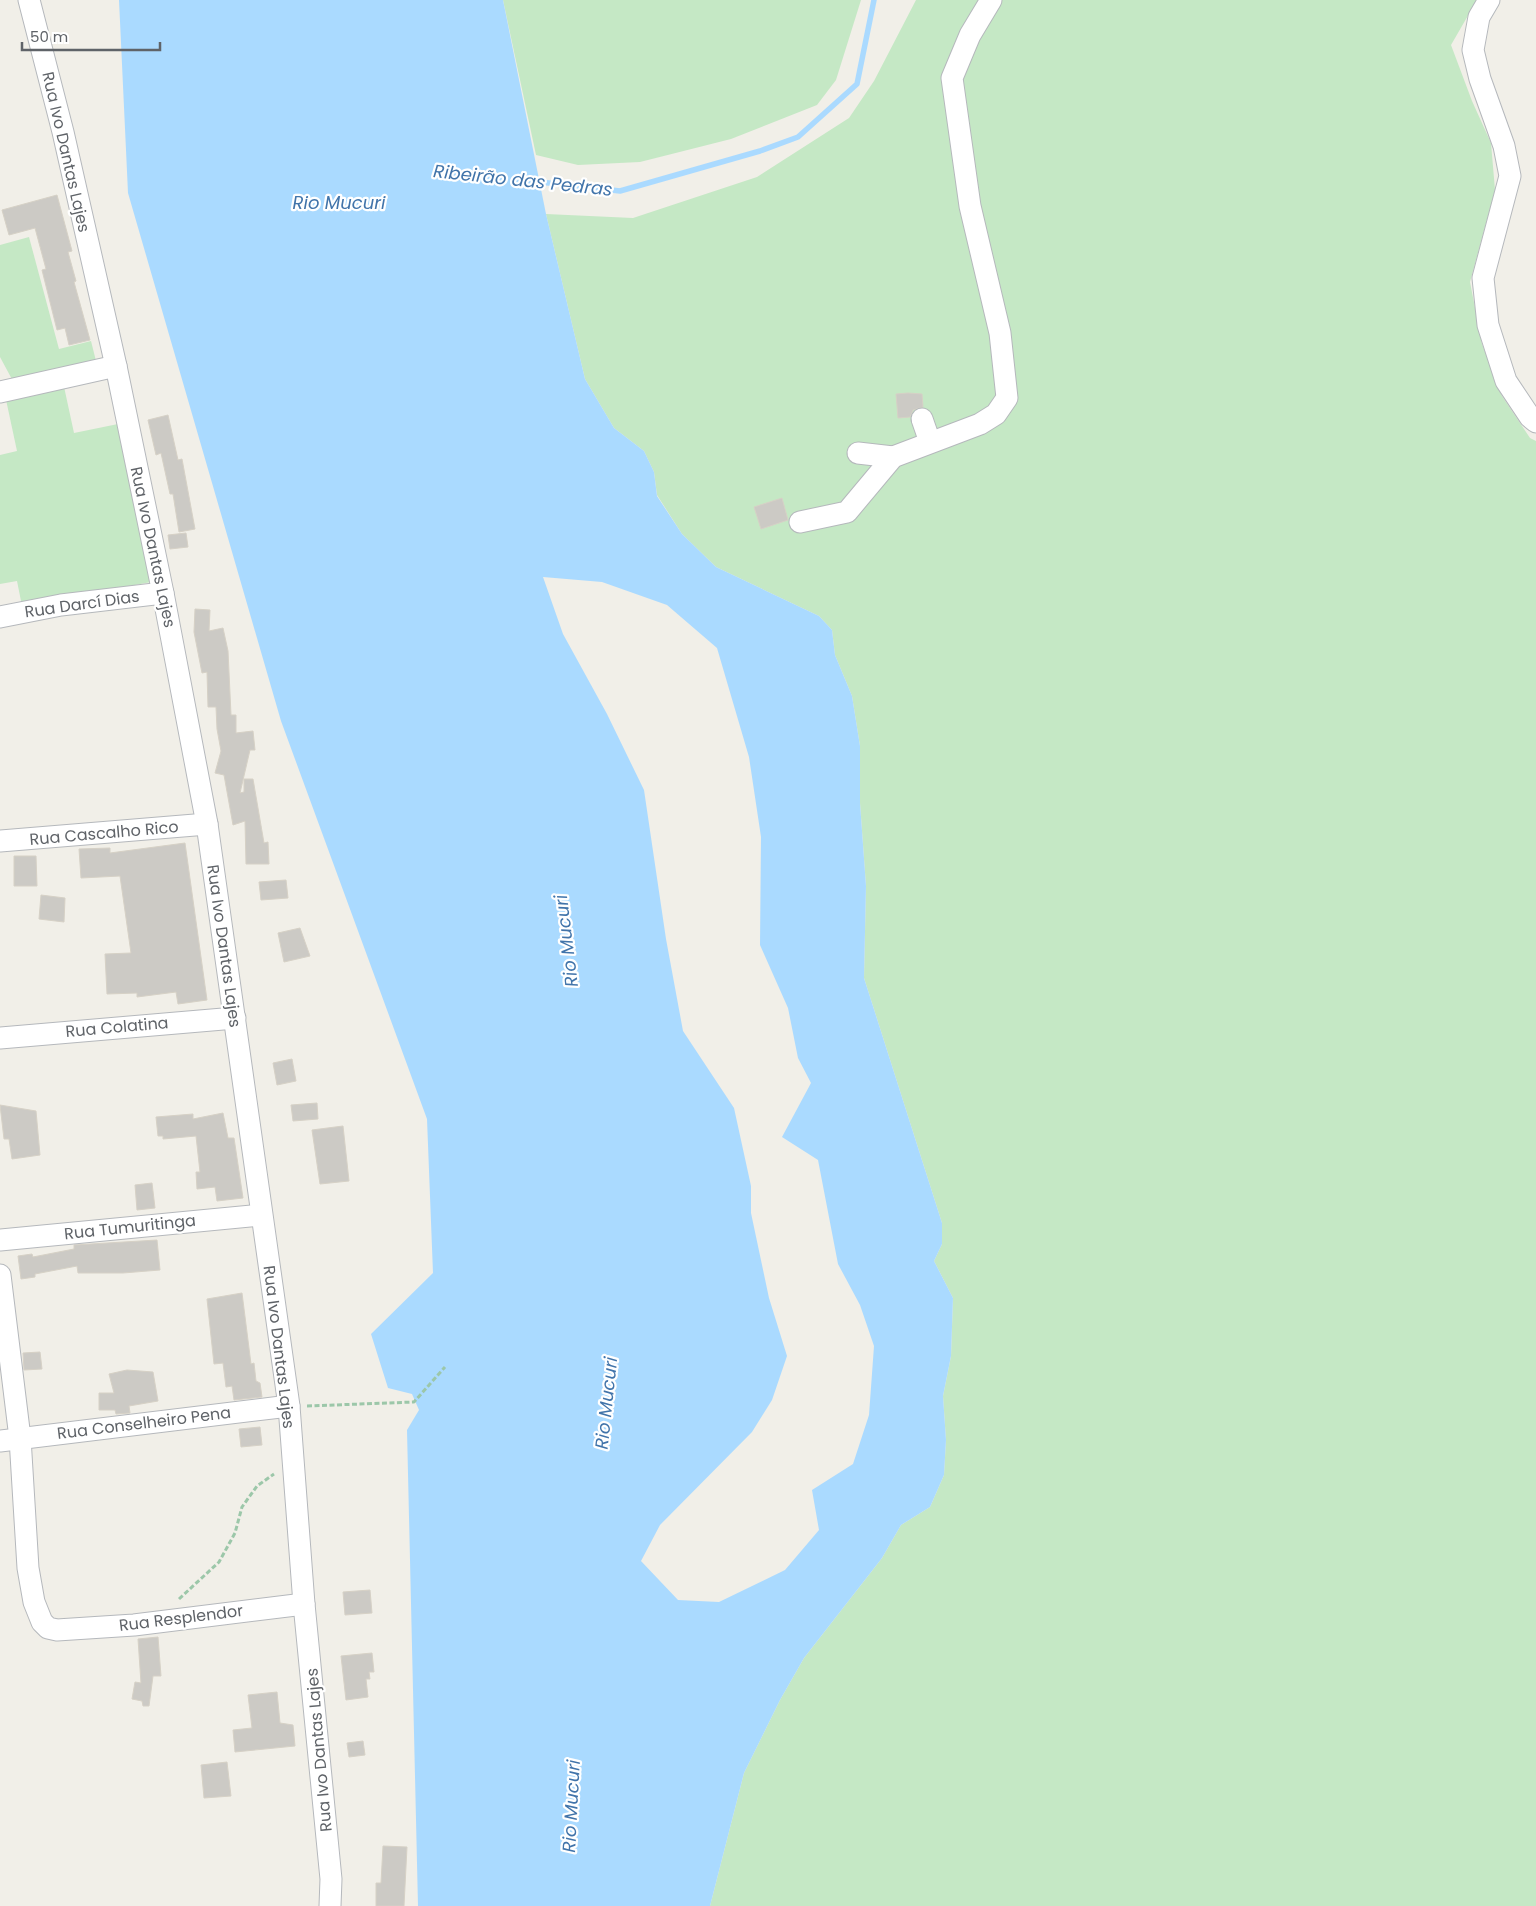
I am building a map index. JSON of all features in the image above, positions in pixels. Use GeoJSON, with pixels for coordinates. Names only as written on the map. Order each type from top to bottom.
{"type":"FeatureCollection","features":[{"type":"Feature","properties":{"kind":"street","name":"Rua Ivo Dantas Lajes"},"geometry":{"type":"LineString","coordinates":[[29,0],[63,132],[116,366],[163,593],[207,824],[289,1406],[304,1604],[331,1879],[330,1906]]}},
{"type":"Feature","properties":{"kind":"street"},"geometry":{"type":"LineString","coordinates":[[800,522],[847,512],[893,457],[980,424],[996,414],[1007,398],[1000,333],[970,206],[952,78],[970,35],[992,0]]}},
{"type":"Feature","properties":{"kind":"street"},"geometry":{"type":"LineString","coordinates":[[1489,0],[1479,17],[1473,50],[1480,80],[1504,146],[1510,176],[1483,278],[1488,325],[1506,381],[1530,417],[1536,422]]}},
{"type":"Feature","properties":{"kind":"street"},"geometry":{"type":"LineString","coordinates":[[0,392],[116,366]]}},
{"type":"Feature","properties":{"kind":"street"},"geometry":{"type":"LineString","coordinates":[[922,419],[930,442]]}},
{"type":"Feature","properties":{"kind":"street"},"geometry":{"type":"LineString","coordinates":[[858,453],[893,457]]}},
{"type":"Feature","properties":{"kind":"street","name":"Rua Darcí Dias"},"geometry":{"type":"LineString","coordinates":[[0,617],[61,605],[163,593]]}},
{"type":"Feature","properties":{"kind":"street","name":"Rua Cascalho Rico"},"geometry":{"type":"LineString","coordinates":[[0,841],[207,824]]}},
{"type":"Feature","properties":{"kind":"street","name":"Rua Colatina"},"geometry":{"type":"LineString","coordinates":[[0,1038],[235,1018]]}},
{"type":"Feature","properties":{"kind":"street","name":"Rua Tumuritinga"},"geometry":{"type":"LineString","coordinates":[[0,1240],[261,1215]]}},
{"type":"Feature","properties":{"kind":"street"},"geometry":{"type":"LineString","coordinates":[[0,1275],[8,1338],[10,1440]]}},
{"type":"Feature","properties":{"kind":"street","name":"Rua Conselheiro Pena"},"geometry":{"type":"LineString","coordinates":[[10,1440],[289,1406]]}},
{"type":"Feature","properties":{"kind":"street","name":"Rua Resplendor"},"geometry":{"type":"LineString","coordinates":[[10,1440],[34,1602],[42,1622],[48,1628],[57,1630],[164,1620],[304,1604]]}},
{"type":"Feature","properties":{"kind":"path"},"geometry":{"type":"LineString","coordinates":[[289,1406],[414,1402],[446,1367]]}},
{"type":"Feature","properties":{"kind":"path"},"geometry":{"type":"LineString","coordinates":[[164,1620],[181,1596],[219,1562],[235,1533],[242,1507],[257,1486],[292,1460]]}},
{"type":"Feature","properties":{"kind":"green space"},"geometry":{"type":"Polygon","coordinates":[[[503,0],[861,0],[836,80],[817,105],[731,139],[640,162],[578,165],[536,155],[503,0]]]}},
{"type":"Feature","properties":{"kind":"green space"},"geometry":{"type":"Polygon","coordinates":[[[916,0],[1477,0],[1451,45],[1472,101],[1491,143],[1495,190],[1470,282],[1482,344],[1502,396],[1530,438],[1536,441],[1536,1906],[710,1906],[744,1773],[780,1700],[804,1658],[882,1558],[901,1525],[930,1507],[944,1475],[946,1440],[943,1396],[951,1356],[953,1298],[934,1261],[942,1244],[942,1223],[864,978],[866,886],[860,803],[860,746],[852,696],[835,655],[832,630],[819,616],[716,567],[682,534],[657,495],[654,472],[644,451],[614,428],[585,379],[546,214],[633,218],[757,177],[849,118],[874,81],[916,0]]]}},
{"type":"Feature","properties":{"kind":"green space"},"geometry":{"type":"Polygon","coordinates":[[[29,237],[59,349],[91,341],[96,361],[14,383],[0,357],[0,245],[29,237]]]}},
{"type":"Feature","properties":{"kind":"green space"},"geometry":{"type":"Polygon","coordinates":[[[63,382],[74,433],[118,424],[151,582],[22,606],[17,581],[0,584],[0,455],[17,451],[5,395],[63,382]]]}},
{"type":"Feature","properties":{"kind":"water","name":"Rio Mucuri"},"geometry":{"type":"Polygon","coordinates":[[[119,0],[503,0],[546,214],[585,379],[614,428],[644,451],[654,472],[657,496],[682,534],[716,567],[819,616],[832,630],[835,655],[852,696],[860,746],[860,803],[866,886],[864,978],[942,1223],[942,1244],[934,1261],[953,1298],[951,1356],[943,1396],[946,1440],[944,1475],[930,1507],[901,1525],[882,1558],[804,1658],[780,1700],[744,1773],[710,1906],[418,1906],[407,1430],[419,1410],[412,1394],[388,1388],[371,1334],[433,1273],[427,1119],[281,721],[128,193],[119,0]],[[543,577],[563,634],[607,714],[644,790],[666,939],[683,1031],[734,1108],[751,1186],[751,1213],[769,1298],[787,1356],[772,1400],[752,1432],[660,1525],[641,1561],[678,1600],[719,1602],[785,1570],[819,1530],[812,1490],[853,1464],[869,1415],[874,1346],[860,1305],[838,1264],[818,1160],[782,1137],[811,1083],[798,1058],[788,1008],[760,945],[761,837],[749,757],[717,648],[667,605],[602,582],[543,577]]]}},
{"type":"Feature","properties":{"kind":"building"},"geometry":{"type":"Polygon","coordinates":[[[57,195],[72,251],[68,252],[76,281],[74,282],[90,340],[69,345],[65,328],[57,330],[42,270],[46,269],[35,228],[9,235],[2,210],[57,195]]]}},
{"type":"Feature","properties":{"kind":"building"},"geometry":{"type":"Polygon","coordinates":[[[896,394],[922,394],[923,407],[913,410],[910,417],[898,418],[896,394]]]}},
{"type":"Feature","properties":{"kind":"building"},"geometry":{"type":"Polygon","coordinates":[[[168,415],[178,460],[182,459],[195,529],[179,532],[173,494],[170,494],[161,453],[156,455],[148,420],[168,415]]]}},
{"type":"Feature","properties":{"kind":"building"},"geometry":{"type":"Polygon","coordinates":[[[782,498],[788,520],[761,529],[754,507],[782,498]]]}},
{"type":"Feature","properties":{"kind":"building"},"geometry":{"type":"Polygon","coordinates":[[[186,533],[188,547],[170,549],[168,535],[186,533]]]}},
{"type":"Feature","properties":{"kind":"building"},"geometry":{"type":"Polygon","coordinates":[[[195,609],[210,610],[209,631],[223,628],[228,651],[231,715],[236,715],[236,733],[253,731],[255,750],[250,750],[240,793],[244,792],[244,779],[253,779],[264,843],[268,842],[269,864],[246,864],[245,821],[233,825],[224,775],[215,773],[221,751],[216,707],[208,707],[207,672],[202,673],[194,632],[195,609]]]}},
{"type":"Feature","properties":{"kind":"building"},"geometry":{"type":"Polygon","coordinates":[[[185,843],[207,1000],[178,1004],[176,992],[137,997],[137,993],[107,994],[105,954],[131,953],[120,876],[81,878],[79,849],[110,848],[110,853],[185,843]]]}},
{"type":"Feature","properties":{"kind":"building"},"geometry":{"type":"Polygon","coordinates":[[[14,856],[36,856],[37,886],[14,886],[14,856]]]}},
{"type":"Feature","properties":{"kind":"building"},"geometry":{"type":"Polygon","coordinates":[[[286,880],[288,898],[261,900],[259,882],[286,880]]]}},
{"type":"Feature","properties":{"kind":"building"},"geometry":{"type":"Polygon","coordinates":[[[41,895],[65,898],[64,922],[39,919],[41,895]]]}},
{"type":"Feature","properties":{"kind":"building"},"geometry":{"type":"Polygon","coordinates":[[[300,928],[310,956],[284,962],[278,933],[300,928]]]}},
{"type":"Feature","properties":{"kind":"building"},"geometry":{"type":"Polygon","coordinates":[[[292,1059],[296,1081],[277,1085],[273,1063],[292,1059]]]}},
{"type":"Feature","properties":{"kind":"building"},"geometry":{"type":"Polygon","coordinates":[[[317,1103],[318,1119],[293,1121],[291,1105],[317,1103]]]}},
{"type":"Feature","properties":{"kind":"building"},"geometry":{"type":"Polygon","coordinates":[[[0,1105],[36,1111],[40,1155],[12,1159],[9,1139],[4,1139],[0,1105]]]}},
{"type":"Feature","properties":{"kind":"building"},"geometry":{"type":"Polygon","coordinates":[[[223,1113],[228,1138],[234,1138],[243,1198],[217,1201],[215,1187],[197,1189],[196,1172],[200,1172],[196,1136],[163,1139],[163,1136],[158,1136],[156,1117],[193,1114],[193,1119],[223,1113]]]}},
{"type":"Feature","properties":{"kind":"building"},"geometry":{"type":"Polygon","coordinates":[[[343,1126],[349,1181],[320,1184],[312,1130],[343,1126]]]}},
{"type":"Feature","properties":{"kind":"building"},"geometry":{"type":"Polygon","coordinates":[[[152,1183],[155,1208],[137,1210],[135,1185],[152,1183]]]}},
{"type":"Feature","properties":{"kind":"building"},"geometry":{"type":"Polygon","coordinates":[[[157,1240],[160,1270],[123,1273],[78,1273],[77,1266],[35,1274],[35,1277],[21,1279],[18,1256],[32,1254],[33,1257],[74,1249],[74,1245],[157,1240]]]}},
{"type":"Feature","properties":{"kind":"building"},"geometry":{"type":"Polygon","coordinates":[[[242,1293],[251,1364],[254,1363],[256,1381],[260,1383],[262,1397],[234,1400],[232,1386],[226,1387],[223,1363],[214,1364],[207,1299],[242,1293]]]}},
{"type":"Feature","properties":{"kind":"building"},"geometry":{"type":"Polygon","coordinates":[[[40,1352],[42,1369],[24,1370],[23,1353],[40,1352]]]}},
{"type":"Feature","properties":{"kind":"building"},"geometry":{"type":"Polygon","coordinates":[[[127,1370],[153,1372],[158,1401],[129,1406],[130,1413],[116,1414],[115,1410],[99,1410],[99,1393],[114,1393],[109,1374],[127,1370]]]}},
{"type":"Feature","properties":{"kind":"building"},"geometry":{"type":"Polygon","coordinates":[[[260,1427],[262,1445],[241,1447],[239,1429],[260,1427]]]}},
{"type":"Feature","properties":{"kind":"building"},"geometry":{"type":"Polygon","coordinates":[[[370,1590],[372,1613],[345,1615],[343,1592],[370,1590]]]}},
{"type":"Feature","properties":{"kind":"building"},"geometry":{"type":"Polygon","coordinates":[[[158,1637],[161,1676],[153,1676],[149,1706],[143,1706],[142,1701],[132,1699],[135,1682],[141,1683],[138,1639],[158,1637]]]}},
{"type":"Feature","properties":{"kind":"building"},"geometry":{"type":"Polygon","coordinates":[[[372,1653],[374,1672],[369,1672],[370,1679],[366,1679],[368,1697],[346,1700],[341,1656],[372,1653]]]}},
{"type":"Feature","properties":{"kind":"building"},"geometry":{"type":"Polygon","coordinates":[[[277,1692],[280,1723],[293,1725],[295,1746],[235,1752],[233,1730],[252,1728],[248,1695],[277,1692]]]}},
{"type":"Feature","properties":{"kind":"building"},"geometry":{"type":"Polygon","coordinates":[[[363,1741],[365,1755],[349,1757],[347,1743],[363,1741]]]}},
{"type":"Feature","properties":{"kind":"building"},"geometry":{"type":"Polygon","coordinates":[[[227,1762],[231,1796],[204,1798],[201,1765],[227,1762]]]}},
{"type":"Feature","properties":{"kind":"building"},"geometry":{"type":"Polygon","coordinates":[[[383,1846],[407,1847],[404,1906],[376,1906],[376,1883],[381,1883],[383,1846]]]}},
{"type":"Feature","properties":{"kind":"waterway","name":"Ribeirão das Pedras"},"geometry":{"type":"LineString","coordinates":[[531,181],[620,191],[760,151],[798,137],[857,84],[874,0]]}}]}
